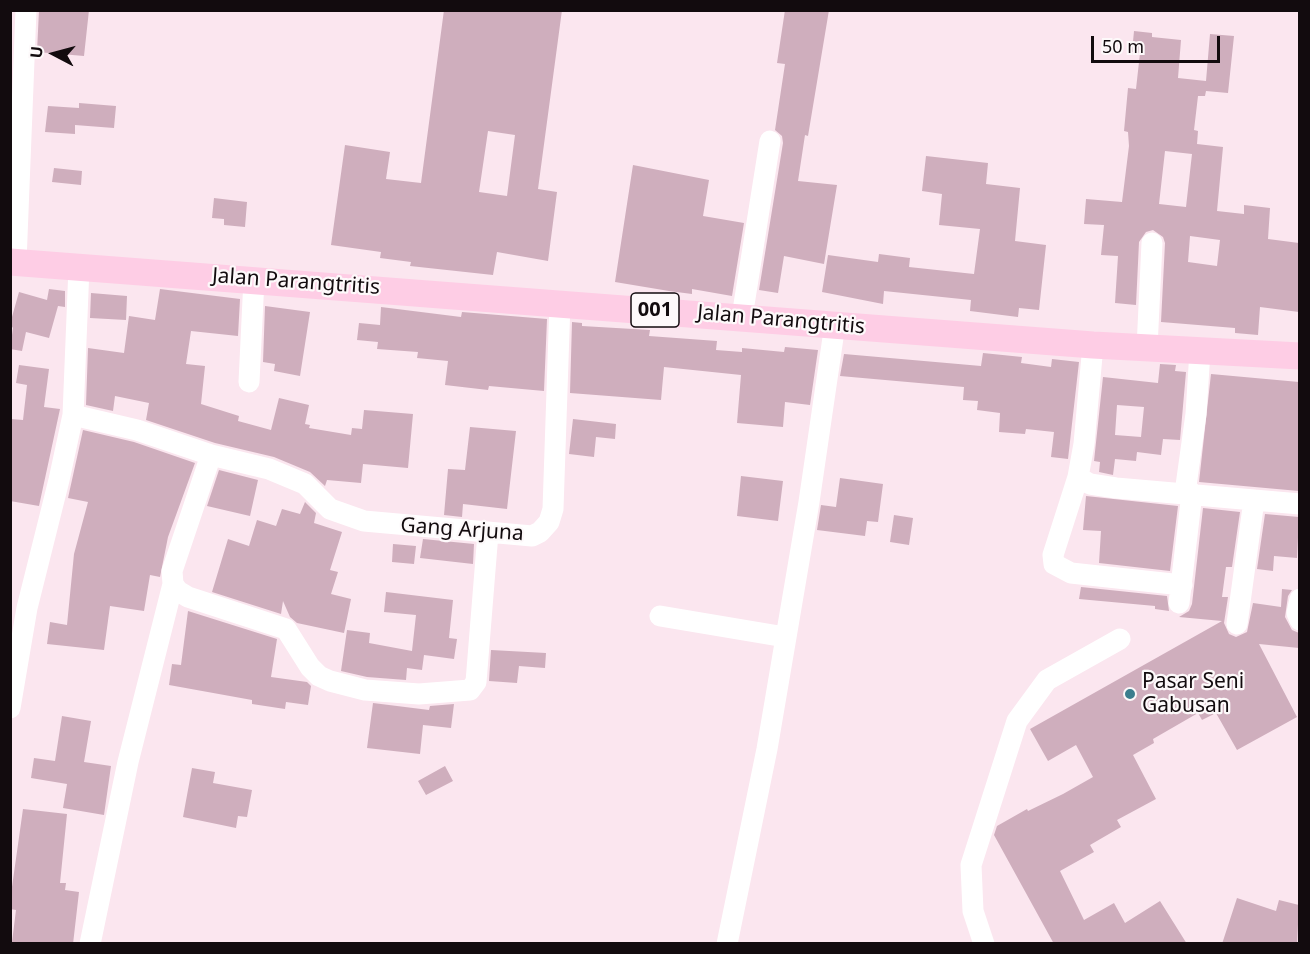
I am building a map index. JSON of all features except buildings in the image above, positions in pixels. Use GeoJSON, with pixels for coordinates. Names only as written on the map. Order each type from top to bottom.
{"type":"FeatureCollection","features":[{"type":"Feature","properties":{"kind":"main road","name":"Jalan Parangtritis"},"geometry":{"type":"LineString","coordinates":[[13,262],[561,302],[1093,345],[1299,356]]}},
{"type":"Feature","properties":{"kind":"street"},"geometry":{"type":"LineString","coordinates":[[13,262],[26,10]]}},
{"type":"Feature","properties":{"kind":"street"},"geometry":{"type":"LineString","coordinates":[[742,317],[770,141]]}},
{"type":"Feature","properties":{"kind":"street"},"geometry":{"type":"LineString","coordinates":[[1147,348],[1152,243]]}},
{"type":"Feature","properties":{"kind":"street"},"geometry":{"type":"LineString","coordinates":[[10,708],[19,606],[59,480],[72,414],[79,267]]}},
{"type":"Feature","properties":{"kind":"street"},"geometry":{"type":"LineString","coordinates":[[249,382],[254,279]]}},
{"type":"Feature","properties":{"kind":"street","name":"Gang Arjuna"},"geometry":{"type":"LineString","coordinates":[[211,455],[269,469],[305,484],[330,509],[364,521],[532,536],[540,532],[549,522],[553,499],[561,302]]}},
{"type":"Feature","properties":{"kind":"street"},"geometry":{"type":"LineString","coordinates":[[727,944],[768,740],[809,502],[835,324]]}},
{"type":"Feature","properties":{"kind":"street"},"geometry":{"type":"LineString","coordinates":[[1093,345],[1084,444],[1078,477],[1053,555],[1054,564],[1071,573],[1180,594],[1200,351]]}},
{"type":"Feature","properties":{"kind":"street"},"geometry":{"type":"LineString","coordinates":[[72,414],[137,430],[211,455],[172,571],[173,584],[128,762],[90,944]]}},
{"type":"Feature","properties":{"kind":"street"},"geometry":{"type":"LineString","coordinates":[[1078,477],[1090,484],[1116,488],[1299,504]]}},
{"type":"Feature","properties":{"kind":"street"},"geometry":{"type":"LineString","coordinates":[[1237,624],[1254,500]]}},
{"type":"Feature","properties":{"kind":"street"},"geometry":{"type":"LineString","coordinates":[[173,584],[178,591],[188,597],[286,629],[310,667],[319,676],[330,681],[376,691],[419,694],[462,692],[470,690],[476,682],[488,533]]}},
{"type":"Feature","properties":{"kind":"street"},"geometry":{"type":"LineString","coordinates":[[1299,599],[1299,620]]}},
{"type":"Feature","properties":{"kind":"street"},"geometry":{"type":"LineString","coordinates":[[660,615],[785,637]]}},
{"type":"Feature","properties":{"kind":"street"},"geometry":{"type":"LineString","coordinates":[[984,944],[973,912],[971,865],[1017,721],[1047,680],[1120,639]]}},
{"type":"Feature","properties":{"kind":"place","name":"Pasar Seni Gabusan"},"geometry":{"type":"Point","coordinates":[1130,694]}}]}
